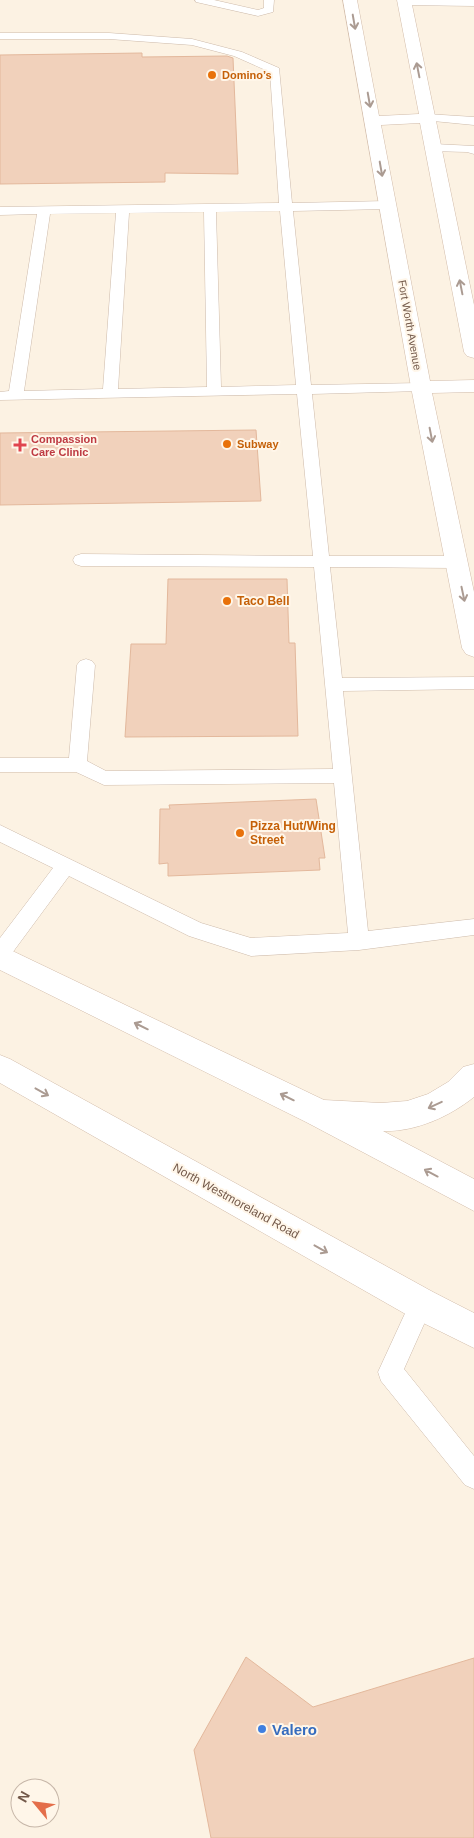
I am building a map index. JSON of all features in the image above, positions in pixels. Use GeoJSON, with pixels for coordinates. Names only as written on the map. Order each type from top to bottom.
{"type":"FeatureCollection","features":[{"type":"Feature","properties":{"kind":"main road","name":"Fort Worth Avenue"},"geometry":{"type":"LineString","coordinates":[[350,0],[421,387],[474,648]]}},
{"type":"Feature","properties":{"kind":"main road"},"geometry":{"type":"LineString","coordinates":[[404,1],[474,352]]}},
{"type":"Feature","properties":{"kind":"main road"},"geometry":{"type":"LineString","coordinates":[[372,121],[427,118]]}},
{"type":"Feature","properties":{"kind":"main road"},"geometry":{"type":"LineString","coordinates":[[421,387],[474,386]]}},
{"type":"Feature","properties":{"kind":"main road"},"geometry":{"type":"LineString","coordinates":[[0,956],[317,1112],[474,1196]]}},
{"type":"Feature","properties":{"kind":"main road","name":"North Westmoreland Road"},"geometry":{"type":"LineString","coordinates":[[0,1068],[421,1304],[474,1331]]}},
{"type":"Feature","properties":{"kind":"main road"},"geometry":{"type":"LineString","coordinates":[[317,1112],[397,1117],[428,1108],[456,1094],[474,1077]]}},
{"type":"Feature","properties":{"kind":"lane"},"geometry":{"type":"LineString","coordinates":[[200,0],[258,13],[269,10],[269,0]]}},
{"type":"Feature","properties":{"kind":"lane"},"geometry":{"type":"LineString","coordinates":[[404,1],[470,4],[469,0]]}},
{"type":"Feature","properties":{"kind":"lane"},"geometry":{"type":"LineString","coordinates":[[0,36],[109,36],[192,42],[238,54],[275,70],[286,207],[359,941]]}},
{"type":"Feature","properties":{"kind":"lane"},"geometry":{"type":"LineString","coordinates":[[427,118],[474,121]]}},
{"type":"Feature","properties":{"kind":"lane"},"geometry":{"type":"LineString","coordinates":[[434,148],[474,150]]}},
{"type":"Feature","properties":{"kind":"lane"},"geometry":{"type":"LineString","coordinates":[[0,210],[388,205]]}},
{"type":"Feature","properties":{"kind":"lane"},"geometry":{"type":"LineString","coordinates":[[210,207],[214,391]]}},
{"type":"Feature","properties":{"kind":"lane"},"geometry":{"type":"LineString","coordinates":[[110,394],[123,208]]}},
{"type":"Feature","properties":{"kind":"lane"},"geometry":{"type":"LineString","coordinates":[[16,395],[44,210]]}},
{"type":"Feature","properties":{"kind":"lane"},"geometry":{"type":"LineString","coordinates":[[0,396],[421,387]]}},
{"type":"Feature","properties":{"kind":"lane"},"geometry":{"type":"LineString","coordinates":[[80,560],[322,563],[456,562]]}},
{"type":"Feature","properties":{"kind":"lane"},"geometry":{"type":"LineString","coordinates":[[78,764],[86,665]]}},
{"type":"Feature","properties":{"kind":"lane"},"geometry":{"type":"LineString","coordinates":[[334,685],[474,683]]}},
{"type":"Feature","properties":{"kind":"lane"},"geometry":{"type":"LineString","coordinates":[[0,765],[78,764],[104,778],[343,776]]}},
{"type":"Feature","properties":{"kind":"lane"},"geometry":{"type":"LineString","coordinates":[[0,833],[196,930],[251,947],[359,941],[474,927]]}},
{"type":"Feature","properties":{"kind":"lane"},"geometry":{"type":"LineString","coordinates":[[0,956],[66,866]]}},
{"type":"Feature","properties":{"kind":"lane"},"geometry":{"type":"LineString","coordinates":[[421,1304],[390,1372],[474,1476]]}},
{"type":"Feature","properties":{"kind":"building"},"geometry":{"type":"Polygon","coordinates":[[[142,53],[142,57],[227,56],[233,58],[238,174],[165,173],[165,182],[0,184],[0,55],[142,53]]]}},
{"type":"Feature","properties":{"kind":"building"},"geometry":{"type":"Polygon","coordinates":[[[256,430],[261,501],[0,505],[0,433],[256,430]]]}},
{"type":"Feature","properties":{"kind":"building"},"geometry":{"type":"Polygon","coordinates":[[[168,579],[287,579],[289,643],[295,643],[298,736],[125,737],[131,644],[166,644],[168,579]]]}},
{"type":"Feature","properties":{"kind":"building","name":"Pizza Hut/Wing Street"},"geometry":{"type":"Polygon","coordinates":[[[316,799],[325,858],[319,858],[320,870],[168,876],[168,863],[159,864],[160,809],[170,809],[169,805],[316,799]]]}},
{"type":"Feature","properties":{"kind":"building"},"geometry":{"type":"Polygon","coordinates":[[[246,1657],[313,1707],[474,1658],[474,1838],[211,1838],[194,1750],[246,1657]]]}},
{"type":"Feature","properties":{"kind":"place","name":"Domino’s"},"geometry":{"type":"Point","coordinates":[212,75]}},
{"type":"Feature","properties":{"kind":"place","name":"Subway"},"geometry":{"type":"Point","coordinates":[227,444]}},
{"type":"Feature","properties":{"kind":"place","name":"Compassion Care Clinic"},"geometry":{"type":"Point","coordinates":[20,445]}},
{"type":"Feature","properties":{"kind":"place","name":"Taco Bell"},"geometry":{"type":"Point","coordinates":[227,601]}},
{"type":"Feature","properties":{"kind":"place","name":"Pizza Hut/Wing Street"},"geometry":{"type":"Point","coordinates":[240,833]}},
{"type":"Feature","properties":{"kind":"place","name":"Valero"},"geometry":{"type":"Point","coordinates":[262,1729]}}]}
